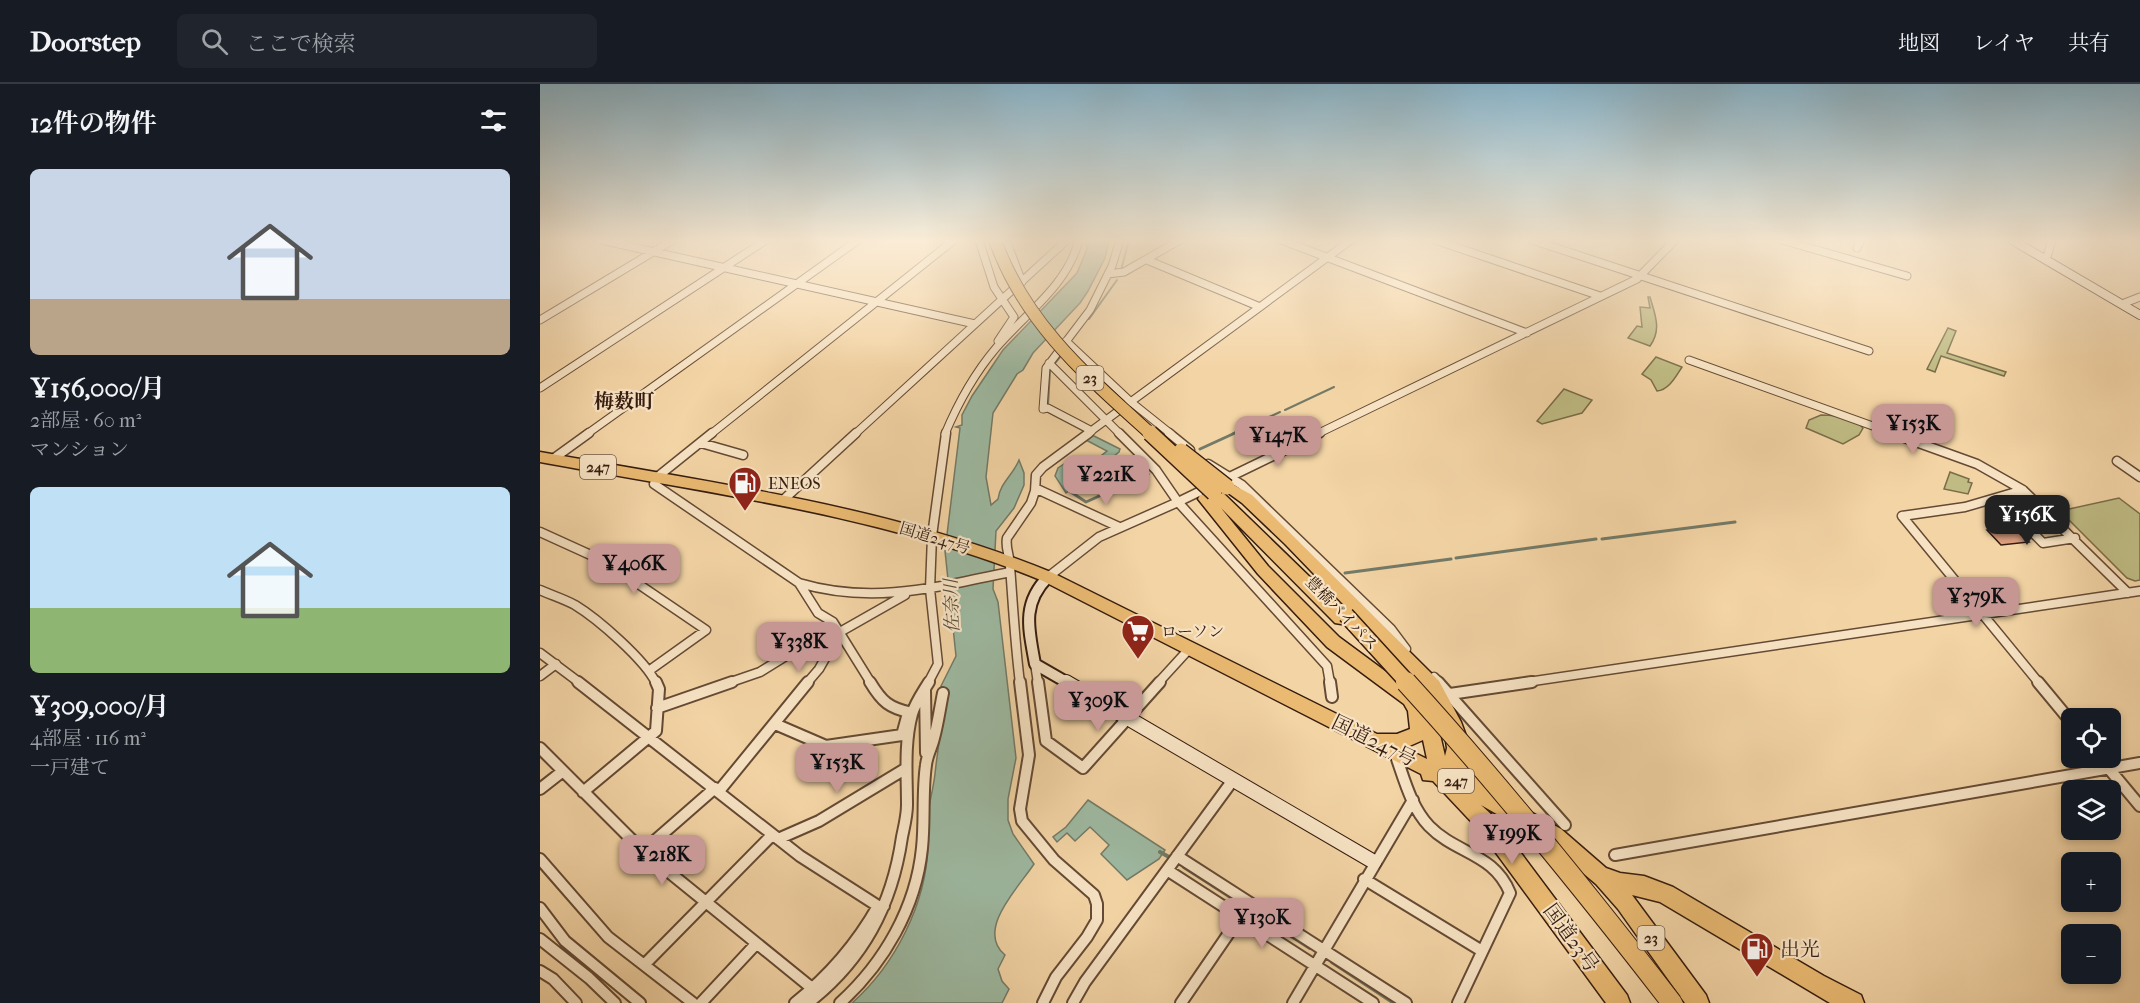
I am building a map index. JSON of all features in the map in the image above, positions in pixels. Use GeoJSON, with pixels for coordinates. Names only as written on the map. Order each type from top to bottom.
{"type":"FeatureCollection","features":[{"type":"Feature","properties":{"kind":"highway","name":"23"},"geometry":{"type":"LineString","coordinates":[[1012,283],[1042,329],[1081,369],[1190,470],[1193,481],[1219,489]]}},
{"type":"Feature","properties":{"kind":"highway","name":"23"},"geometry":{"type":"LineString","coordinates":[[1018,283],[1047,327],[1136,416],[1219,489]]}},
{"type":"Feature","properties":{"kind":"highway","name":"国道247号"},"geometry":{"type":"LineString","coordinates":[[547,458],[860,517],[935,537],[1007,566],[1048,577],[1373,740],[1430,772]]}},
{"type":"Feature","properties":{"kind":"highway","name":"豊橋バイパス"},"geometry":{"type":"LineString","coordinates":[[1219,489],[1344,616],[1475,758],[1573,875],[1672,1003]]}},
{"type":"Feature","properties":{"kind":"highway"},"geometry":{"type":"LineString","coordinates":[[1219,489],[1263,570],[1333,642],[1410,699],[1429,726],[1430,772],[1450,764],[1457,735]]}},
{"type":"Feature","properties":{"kind":"highway"},"geometry":{"type":"LineString","coordinates":[[1219,489],[1247,500],[1290,540],[1433,686],[1448,710],[1457,735],[1465,774],[1487,798]]}},
{"type":"Feature","properties":{"kind":"highway","name":"豊橋バイパス"},"geometry":{"type":"LineString","coordinates":[[1344,616],[1471,762],[1568,879],[1664,1003]]}},
{"type":"Feature","properties":{"kind":"highway"},"geometry":{"type":"LineString","coordinates":[[1373,740],[1393,743],[1406,741],[1417,734],[1420,718],[1410,699]]}},
{"type":"Feature","properties":{"kind":"highway","name":"国道247号"},"geometry":{"type":"LineString","coordinates":[[1301,705],[1397,759],[1487,798],[1554,836],[1600,876],[1611,881],[1644,886],[1666,894],[1816,984],[1853,1003]]}},
{"type":"Feature","properties":{"kind":"highway","name":"国道23号"},"geometry":{"type":"LineString","coordinates":[[1430,772],[1470,812],[1531,883],[1619,1003]]}},
{"type":"Feature","properties":{"kind":"highway","name":"23"},"geometry":{"type":"LineString","coordinates":[[1600,876],[1625,903],[1698,1003]]}},
{"type":"Feature","properties":{"kind":"street"},"geometry":{"type":"LineString","coordinates":[[540,320],[602,283]]}},
{"type":"Feature","properties":{"kind":"street"},"geometry":{"type":"LineString","coordinates":[[540,388],[701,283]]}},
{"type":"Feature","properties":{"kind":"street"},"geometry":{"type":"LineString","coordinates":[[792,283],[975,324]]}},
{"type":"Feature","properties":{"kind":"street"},"geometry":{"type":"LineString","coordinates":[[901,283],[656,478],[654,484],[799,582],[826,591],[908,593],[1007,566]]}},
{"type":"Feature","properties":{"kind":"street"},"geometry":{"type":"LineString","coordinates":[[993,283],[1014,317],[997,342],[997,347]]}},
{"type":"Feature","properties":{"kind":"street"},"geometry":{"type":"LineString","coordinates":[[782,501],[1021,283]]}},
{"type":"Feature","properties":{"kind":"street"},"geometry":{"type":"LineString","coordinates":[[775,724],[826,746],[902,735],[910,713],[938,664],[933,588],[944,438],[962,395],[997,347],[1058,283]]}},
{"type":"Feature","properties":{"kind":"street"},"geometry":{"type":"LineString","coordinates":[[1092,431],[1047,408],[1043,409],[1044,377],[1049,363],[1090,310],[1104,283]]}},
{"type":"Feature","properties":{"kind":"street"},"geometry":{"type":"LineString","coordinates":[[1202,283],[1260,307]]}},
{"type":"Feature","properties":{"kind":"street"},"geometry":{"type":"LineString","coordinates":[[1042,1003],[1056,977],[1088,937],[1097,920],[1097,904],[1094,895],[1054,860],[1022,821],[1020,809],[1029,755],[1006,555],[1009,530],[1028,508],[1037,489],[1036,475],[1043,467],[1293,283]]}},
{"type":"Feature","properties":{"kind":"street"},"geometry":{"type":"LineString","coordinates":[[1393,283],[1527,333]]}},
{"type":"Feature","properties":{"kind":"street"},"geometry":{"type":"LineString","coordinates":[[1561,283],[1600,296]]}},
{"type":"Feature","properties":{"kind":"street"},"geometry":{"type":"LineString","coordinates":[[1219,489],[1627,283]]}},
{"type":"Feature","properties":{"kind":"street"},"geometry":{"type":"LineString","coordinates":[[1662,283],[1869,351]]}},
{"type":"Feature","properties":{"kind":"street"},"geometry":{"type":"LineString","coordinates":[[2086,283],[2140,315]]}},
{"type":"Feature","properties":{"kind":"street"},"geometry":{"type":"LineString","coordinates":[[547,458],[797,284]]}},
{"type":"Feature","properties":{"kind":"street"},"geometry":{"type":"LineString","coordinates":[[2122,304],[2140,297]]}},
{"type":"Feature","properties":{"kind":"street"},"geometry":{"type":"LineString","coordinates":[[1066,341],[1131,402],[1206,463],[1219,489]]}},
{"type":"Feature","properties":{"kind":"street"},"geometry":{"type":"LineString","coordinates":[[1689,360],[1977,464],[2024,490],[2128,593]]}},
{"type":"Feature","properties":{"kind":"street"},"geometry":{"type":"LineString","coordinates":[[1049,363],[1156,470],[1179,502],[1328,666],[1332,697]]}},
{"type":"Feature","properties":{"kind":"street"},"geometry":{"type":"LineString","coordinates":[[701,443],[742,455]]}},
{"type":"Feature","properties":{"kind":"street"},"geometry":{"type":"LineString","coordinates":[[2117,461],[2140,477]]}},
{"type":"Feature","properties":{"kind":"street"},"geometry":{"type":"LineString","coordinates":[[1190,648],[1083,768],[1046,741],[1029,623],[1030,605],[1037,586],[1087,546],[1119,527],[1179,502],[1219,489],[1242,485],[1391,629],[1399,642],[1450,694],[1565,825]]}},
{"type":"Feature","properties":{"kind":"street"},"geometry":{"type":"LineString","coordinates":[[1037,489],[1119,527]]}},
{"type":"Feature","properties":{"kind":"street"},"geometry":{"type":"LineString","coordinates":[[2024,490],[1965,507],[1902,516],[2061,710]]}},
{"type":"Feature","properties":{"kind":"street"},"geometry":{"type":"LineString","coordinates":[[1999,498],[2043,543],[2075,538]]}},
{"type":"Feature","properties":{"kind":"street"},"geometry":{"type":"LineString","coordinates":[[540,532],[590,552],[639,582],[706,630],[650,670]]}},
{"type":"Feature","properties":{"kind":"street"},"geometry":{"type":"LineString","coordinates":[[799,582],[818,613],[833,622],[840,632],[879,697],[893,708],[910,713]]}},
{"type":"Feature","properties":{"kind":"street"},"geometry":{"type":"LineString","coordinates":[[540,590],[576,606],[632,651],[650,670],[659,689],[656,731],[583,792]]}},
{"type":"Feature","properties":{"kind":"street"},"geometry":{"type":"LineString","coordinates":[[1450,694],[2140,591]]}},
{"type":"Feature","properties":{"kind":"street"},"geometry":{"type":"LineString","coordinates":[[643,851],[717,789],[775,724],[819,669],[840,632],[908,593]]}},
{"type":"Feature","properties":{"kind":"street"},"geometry":{"type":"LineString","coordinates":[[657,708],[760,672],[789,654],[817,645],[828,653]]}},
{"type":"Feature","properties":{"kind":"street"},"geometry":{"type":"LineString","coordinates":[[540,653],[800,856],[881,906]]}},
{"type":"Feature","properties":{"kind":"street"},"geometry":{"type":"LineString","coordinates":[[540,676],[556,664]]}},
{"type":"Feature","properties":{"kind":"street"},"geometry":{"type":"LineString","coordinates":[[1035,664],[1374,862]]}},
{"type":"Feature","properties":{"kind":"street"},"geometry":{"type":"LineString","coordinates":[[840,1003],[874,969],[895,934],[905,911],[922,850],[927,756],[925,689]]}},
{"type":"Feature","properties":{"kind":"street"},"geometry":{"type":"LineString","coordinates":[[927,756],[934,740],[938,711],[944,693]]}},
{"type":"Feature","properties":{"kind":"street"},"geometry":{"type":"LineString","coordinates":[[808,1003],[845,971],[867,940],[897,872],[907,807],[905,769],[910,713]]}},
{"type":"Feature","properties":{"kind":"street"},"geometry":{"type":"LineString","coordinates":[[541,751],[643,851],[813,989]]}},
{"type":"Feature","properties":{"kind":"street"},"geometry":{"type":"LineString","coordinates":[[1397,759],[1413,800],[1427,825],[1440,838],[1490,863],[1508,884],[1510,893],[1458,1003]]}},
{"type":"Feature","properties":{"kind":"street"},"geometry":{"type":"LineString","coordinates":[[2121,766],[2140,763]]}},
{"type":"Feature","properties":{"kind":"street"},"geometry":{"type":"LineString","coordinates":[[1615,855],[2109,768],[2140,806]]}},
{"type":"Feature","properties":{"kind":"street"},"geometry":{"type":"LineString","coordinates":[[645,964],[775,837],[819,821],[878,783],[905,769]]}},
{"type":"Feature","properties":{"kind":"street"},"geometry":{"type":"LineString","coordinates":[[540,789],[562,771]]}},
{"type":"Feature","properties":{"kind":"street"},"geometry":{"type":"LineString","coordinates":[[1073,1003],[1085,982],[1233,780]]}},
{"type":"Feature","properties":{"kind":"street"},"geometry":{"type":"LineString","coordinates":[[1293,1003],[1374,862],[1413,800]]}},
{"type":"Feature","properties":{"kind":"street"},"geometry":{"type":"LineString","coordinates":[[1178,856],[1406,1003]]}},
{"type":"Feature","properties":{"kind":"street"},"geometry":{"type":"LineString","coordinates":[[540,859],[608,937],[693,1003]]}},
{"type":"Feature","properties":{"kind":"street"},"geometry":{"type":"LineString","coordinates":[[1167,870],[1373,1003]]}},
{"type":"Feature","properties":{"kind":"street"},"geometry":{"type":"LineString","coordinates":[[1364,879],[1482,951]]}},
{"type":"Feature","properties":{"kind":"street"},"geometry":{"type":"LineString","coordinates":[[795,1003],[830,976],[854,947],[881,906]]}},
{"type":"Feature","properties":{"kind":"street"},"geometry":{"type":"LineString","coordinates":[[540,908],[565,942],[640,1003]]}},
{"type":"Feature","properties":{"kind":"street"},"geometry":{"type":"LineString","coordinates":[[1181,1003],[1240,917]]}},
{"type":"Feature","properties":{"kind":"street"},"geometry":{"type":"LineString","coordinates":[[540,939],[589,978],[615,1003]]}},
{"type":"Feature","properties":{"kind":"street"},"geometry":{"type":"LineString","coordinates":[[701,1003],[756,944]]}},
{"type":"Feature","properties":{"kind":"street"},"geometry":{"type":"LineString","coordinates":[[540,971],[553,979],[576,1003]]}},
{"type":"Feature","properties":{"kind":"shaded area"},"geometry":{"type":"Polygon","coordinates":[[[1648,297],[1650,297],[1657,328],[1650,346],[1628,338],[1637,326],[1642,327],[1640,307],[1650,308],[1648,297]]]}},
{"type":"Feature","properties":{"kind":"shaded area"},"geometry":{"type":"Polygon","coordinates":[[[1948,328],[1956,331],[1947,353],[2006,372],[2004,376],[1941,356],[1935,372],[1927,369],[1948,328]]]}},
{"type":"Feature","properties":{"kind":"shaded area"},"geometry":{"type":"Polygon","coordinates":[[[1656,357],[1682,367],[1669,385],[1657,391],[1651,380],[1642,374],[1656,357]]]}},
{"type":"Feature","properties":{"kind":"shaded area"},"geometry":{"type":"Polygon","coordinates":[[[1564,389],[1592,400],[1582,413],[1542,424],[1537,421],[1564,389]]]}},
{"type":"Feature","properties":{"kind":"shaded area"},"geometry":{"type":"Polygon","coordinates":[[[1821,415],[1844,417],[1863,428],[1859,435],[1843,444],[1806,428],[1809,420],[1821,415]]]}},
{"type":"Feature","properties":{"kind":"shaded area"},"geometry":{"type":"Polygon","coordinates":[[[1950,472],[1969,479],[1968,482],[1972,483],[1968,494],[1944,489],[1950,472]]]}},
{"type":"Feature","properties":{"kind":"shaded area"},"geometry":{"type":"Polygon","coordinates":[[[2119,498],[2140,514],[2140,580],[2127,578],[2060,511],[2119,498]]]}},
{"type":"Feature","properties":{"kind":"water","name":"佐奈川"},"geometry":{"type":"Polygon","coordinates":[[[1067,283],[1092,283],[1080,303],[1033,353],[993,413],[986,477],[991,505],[998,499],[1001,488],[1019,460],[1024,473],[1024,485],[1014,508],[996,531],[993,589],[998,602],[1016,758],[1008,799],[1008,820],[1013,834],[1034,864],[1010,896],[997,921],[995,933],[997,945],[1005,955],[998,969],[1002,981],[1009,989],[1002,1003],[852,1003],[882,971],[894,952],[905,932],[921,890],[928,846],[927,821],[947,692],[941,686],[956,656],[945,551],[960,428],[956,427],[962,425],[962,415],[972,396],[1003,350],[1067,283]]]}},
{"type":"Feature","properties":{"kind":"water"},"geometry":{"type":"Polygon","coordinates":[[[1092,435],[1120,449],[1119,452],[1066,493],[1055,476],[1058,468],[1064,464],[1080,472],[1107,451],[1086,440],[1092,435]]]}},
{"type":"Feature","properties":{"kind":"water"},"geometry":{"type":"Polygon","coordinates":[[[1088,800],[1165,850],[1159,859],[1127,880],[1101,854],[1109,845],[1090,827],[1075,841],[1067,833],[1057,842],[1053,837],[1066,827],[1088,800]]]}},
{"type":"Feature","properties":{"kind":"building"},"geometry":{"type":"Polygon","coordinates":[[[2012,527],[2029,542],[2001,545],[1987,530],[2012,527]]]}},
{"type":"Feature","properties":{"kind":"waterway"},"geometry":{"type":"LineString","coordinates":[[1089,319],[1115,283]]}},
{"type":"Feature","properties":{"kind":"waterway"},"geometry":{"type":"LineString","coordinates":[[1055,363],[1060,357]]}},
{"type":"Feature","properties":{"kind":"waterway"},"geometry":{"type":"LineString","coordinates":[[1048,405],[1050,370]]}},
{"type":"Feature","properties":{"kind":"waterway"},"geometry":{"type":"LineString","coordinates":[[1285,410],[1334,387]]}},
{"type":"Feature","properties":{"kind":"waterway"},"geometry":{"type":"LineString","coordinates":[[1048,412],[1086,432]]}},
{"type":"Feature","properties":{"kind":"waterway"},"geometry":{"type":"LineString","coordinates":[[1232,434],[1280,412]]}},
{"type":"Feature","properties":{"kind":"waterway"},"geometry":{"type":"LineString","coordinates":[[1200,449],[1235,433]]}},
{"type":"Feature","properties":{"kind":"waterway"},"geometry":{"type":"LineString","coordinates":[[1068,490],[1086,502],[1148,474]]}},
{"type":"Feature","properties":{"kind":"waterway"},"geometry":{"type":"LineString","coordinates":[[1602,539],[1735,522]]}},
{"type":"Feature","properties":{"kind":"waterway"},"geometry":{"type":"LineString","coordinates":[[1456,558],[1596,539]]}},
{"type":"Feature","properties":{"kind":"waterway"},"geometry":{"type":"LineString","coordinates":[[1345,573],[1451,559]]}},
{"type":"Feature","properties":{"kind":"waterway"},"geometry":{"type":"LineString","coordinates":[[1160,852],[1169,857]]}},
{"type":"Feature","properties":{"kind":"waterway"},"geometry":{"type":"LineString","coordinates":[[1184,867],[1310,948]]}},
{"type":"Feature","properties":{"kind":"waterway"},"geometry":{"type":"LineString","coordinates":[[1332,962],[1394,1003]]}},
{"type":"Feature","properties":{"kind":"place","name":"ENEOS"},"geometry":{"type":"Point","coordinates":[745,512]}},
{"type":"Feature","properties":{"kind":"place","name":"ローソン"},"geometry":{"type":"Point","coordinates":[1138,660]}},
{"type":"Feature","properties":{"kind":"place","name":"出光"},"geometry":{"type":"Point","coordinates":[1757,978]}},
{"type":"Feature","properties":{"kind":"district","name":"梅薮町"},"geometry":{"type":"Point","coordinates":[624,401]}}]}
